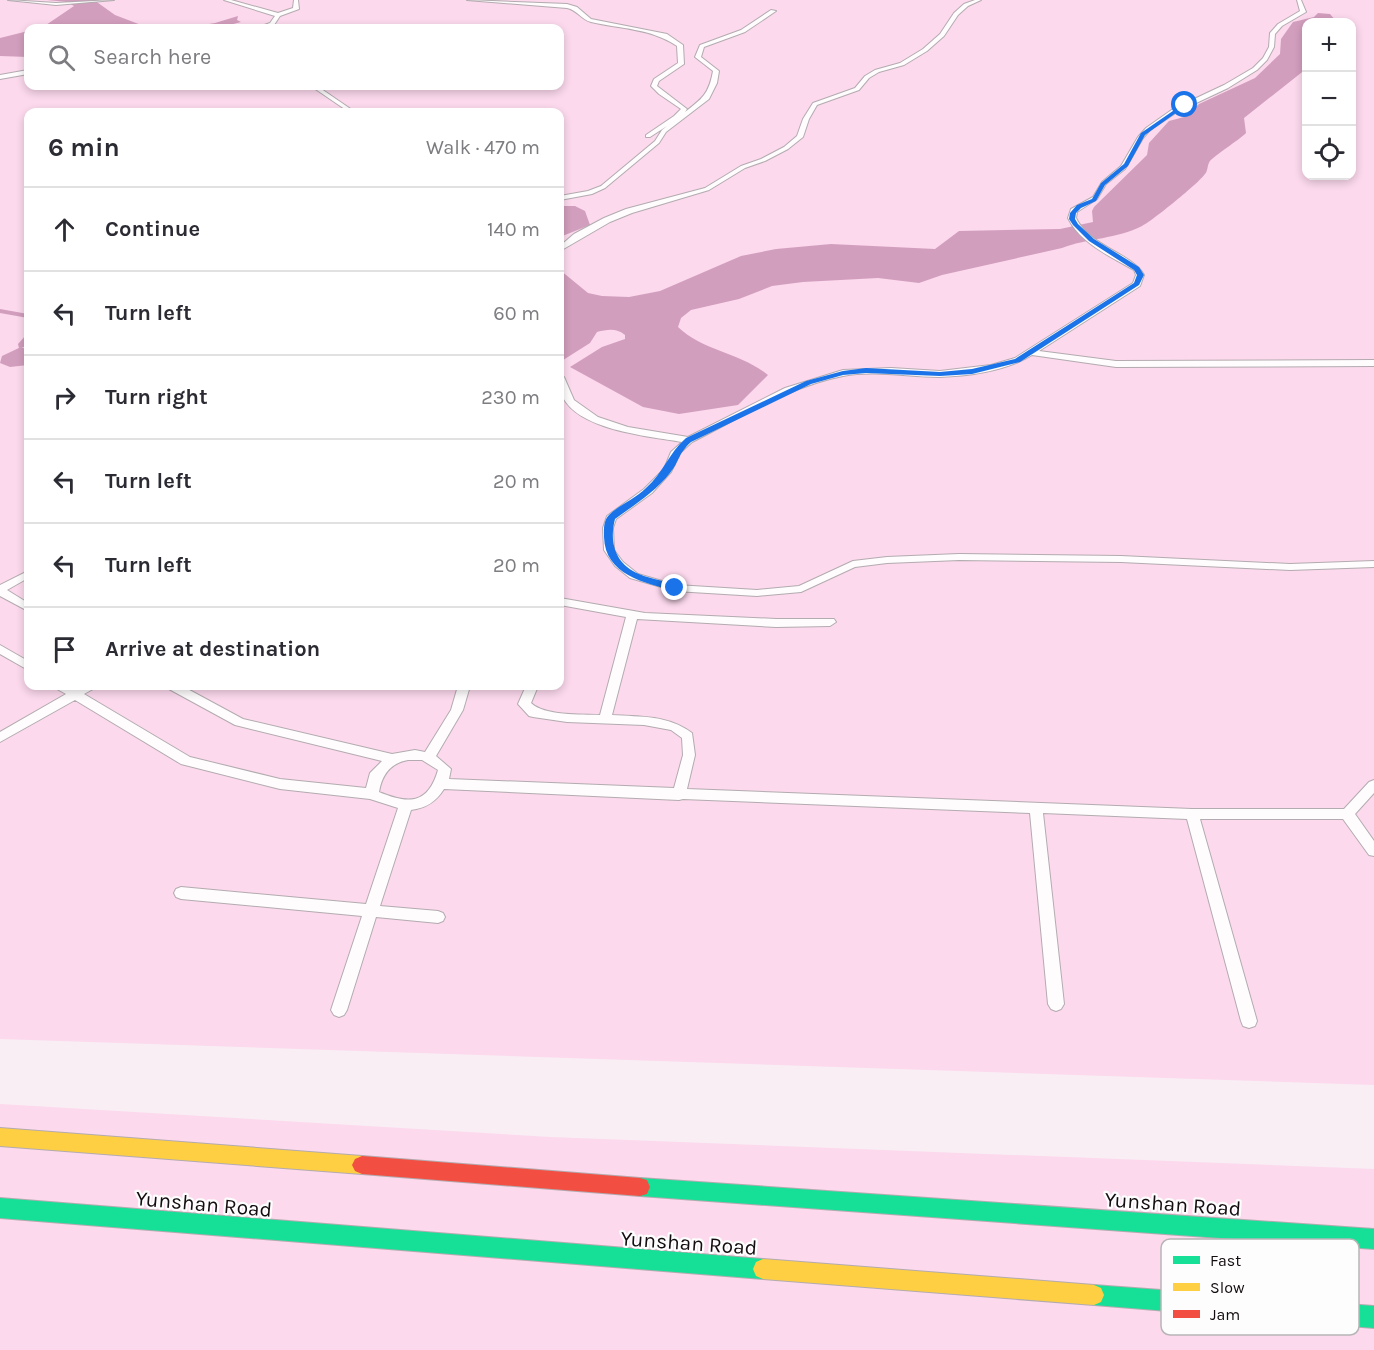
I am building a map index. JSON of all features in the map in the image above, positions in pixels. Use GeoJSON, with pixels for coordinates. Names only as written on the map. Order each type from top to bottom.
{"type":"FeatureCollection","features":[{"type":"Feature","properties":{"kind":"main road","name":"Yunshan Road"},"geometry":{"type":"LineString","coordinates":[[0,1137],[625,1186],[1374,1239]]}},
{"type":"Feature","properties":{"kind":"main road","name":"Yunshan Road"},"geometry":{"type":"LineString","coordinates":[[0,1208],[1161,1300]]}},
{"type":"Feature","properties":{"kind":"main road","name":"Yunshan Road"},"geometry":{"type":"LineString","coordinates":[[1359,1316],[1374,1317]]}},
{"type":"Feature","properties":{"kind":"lane"},"geometry":{"type":"LineString","coordinates":[[10,0],[70,4],[112,0]]}},
{"type":"Feature","properties":{"kind":"lane"},"geometry":{"type":"LineString","coordinates":[[226,0],[278,15],[296,9],[298,6],[296,0]]}},
{"type":"Feature","properties":{"kind":"lane"},"geometry":{"type":"LineString","coordinates":[[469,0],[567,6],[575,8],[589,20],[651,31],[665,35],[680,45],[688,46]]}},
{"type":"Feature","properties":{"kind":"lane"},"geometry":{"type":"LineString","coordinates":[[564,246],[607,220],[707,189],[743,166],[762,160],[786,148],[800,137],[806,119],[815,104],[857,89],[867,77],[877,71],[902,64],[925,50],[942,35],[956,14],[966,5],[979,0]]}},
{"type":"Feature","properties":{"kind":"lane"},"geometry":{"type":"LineString","coordinates":[[1299,0],[1303,12],[1280,25],[1272,34],[1274,42],[1269,53],[1253,70],[1213,93],[1185,105],[1143,134],[1126,165],[1103,184],[1094,200],[1079,206],[1073,213],[1072,219],[1076,225],[1092,240],[1137,269],[1140,275],[1137,284],[1018,360],[972,371],[940,374],[866,371],[820,379],[788,390],[689,440],[676,452],[668,470],[648,491],[611,518],[608,528],[609,550],[619,564],[634,576],[675,588],[757,592],[801,589],[853,564],[887,560],[959,557],[1110,559],[1290,567],[1374,564]]}},
{"type":"Feature","properties":{"kind":"lane"},"geometry":{"type":"LineString","coordinates":[[564,197],[590,193],[603,187],[657,142],[663,131],[707,98],[714,83],[716,71],[698,57],[698,47],[742,31],[772,11]]}},
{"type":"Feature","properties":{"kind":"lane"},"geometry":{"type":"LineString","coordinates":[[272,24],[278,15]]}},
{"type":"Feature","properties":{"kind":"lane"},"geometry":{"type":"LineString","coordinates":[[648,136],[684,109],[680,104],[659,94],[654,86],[656,80],[681,64],[680,45]]}},
{"type":"Feature","properties":{"kind":"lane"},"geometry":{"type":"LineString","coordinates":[[0,77],[24,73]]}},
{"type":"Feature","properties":{"kind":"lane"},"geometry":{"type":"LineString","coordinates":[[320,90],[346,108]]}},
{"type":"Feature","properties":{"kind":"lane"},"geometry":{"type":"LineString","coordinates":[[1030,352],[1116,364],[1374,363]]}},
{"type":"Feature","properties":{"kind":"lane"},"geometry":{"type":"LineString","coordinates":[[564,387],[570,402],[589,416],[630,430],[689,440]]}},
{"type":"Feature","properties":{"kind":"lane"},"geometry":{"type":"LineString","coordinates":[[24,576],[0,590],[24,605]]}},
{"type":"Feature","properties":{"kind":"lane"},"geometry":{"type":"LineString","coordinates":[[564,602],[632,615],[764,623],[830,622]]}},
{"type":"Feature","properties":{"kind":"lane"},"geometry":{"type":"LineString","coordinates":[[605,718],[632,615]]}},
{"type":"Feature","properties":{"kind":"lane"},"geometry":{"type":"LineString","coordinates":[[0,649],[24,664]]}},
{"type":"Feature","properties":{"kind":"lane"},"geometry":{"type":"LineString","coordinates":[[68,690],[186,761],[280,784],[372,794],[405,806],[428,802],[442,784],[445,769],[429,756],[410,754],[392,759],[239,722],[180,690]]}},
{"type":"Feature","properties":{"kind":"lane"},"geometry":{"type":"LineString","coordinates":[[0,738],[82,690]]}},
{"type":"Feature","properties":{"kind":"lane"},"geometry":{"type":"LineString","coordinates":[[429,756],[457,710],[463,690]]}},
{"type":"Feature","properties":{"kind":"lane"},"geometry":{"type":"LineString","coordinates":[[530,690],[524,704],[533,713],[567,718],[605,718],[674,726],[688,736],[689,755],[680,795]]}},
{"type":"Feature","properties":{"kind":"lane"},"geometry":{"type":"LineString","coordinates":[[372,794],[375,776],[392,759]]}},
{"type":"Feature","properties":{"kind":"lane"},"geometry":{"type":"LineString","coordinates":[[442,784],[1192,814],[1347,814],[1374,785]]}},
{"type":"Feature","properties":{"kind":"lane"},"geometry":{"type":"LineString","coordinates":[[339,1010],[405,806]]}},
{"type":"Feature","properties":{"kind":"lane"},"geometry":{"type":"LineString","coordinates":[[1036,808],[1056,1004]]}},
{"type":"Feature","properties":{"kind":"lane"},"geometry":{"type":"LineString","coordinates":[[1192,814],[1249,1021]]}},
{"type":"Feature","properties":{"kind":"lane"},"geometry":{"type":"LineString","coordinates":[[1347,814],[1374,851]]}},
{"type":"Feature","properties":{"kind":"lane"},"geometry":{"type":"LineString","coordinates":[[180,893],[438,917]]}},
{"type":"Feature","properties":{"kind":"shaded area"},"geometry":{"type":"Polygon","coordinates":[[[0,0],[1374,0],[1374,1085],[0,1039],[0,0]]]}},
{"type":"Feature","properties":{"kind":"shaded area"},"geometry":{"type":"Polygon","coordinates":[[[47,0],[94,0],[115,15],[139,24],[47,24],[74,6],[67,2],[47,0]]]}},
{"type":"Feature","properties":{"kind":"shaded area"},"geometry":{"type":"Polygon","coordinates":[[[1318,13],[1330,14],[1334,18],[1310,18],[1318,13]]]}},
{"type":"Feature","properties":{"kind":"shaded area"},"geometry":{"type":"Polygon","coordinates":[[[238,16],[237,20],[241,22],[209,24],[238,16]]]}},
{"type":"Feature","properties":{"kind":"shaded area"},"geometry":{"type":"Polygon","coordinates":[[[1302,20],[1302,72],[1244,118],[1246,133],[1210,161],[1206,173],[1194,185],[1142,226],[1123,234],[942,275],[919,283],[878,278],[803,282],[772,286],[739,299],[691,310],[681,318],[678,327],[699,342],[746,362],[768,375],[738,405],[679,414],[643,407],[570,367],[602,347],[625,339],[625,335],[616,330],[597,332],[590,343],[564,359],[564,273],[588,293],[629,297],[660,291],[741,256],[776,249],[831,244],[935,249],[959,231],[1060,229],[1093,222],[1094,207],[1147,155],[1149,143],[1169,121],[1184,117],[1199,104],[1255,78],[1280,54],[1281,39],[1293,22],[1302,20]]]}},
{"type":"Feature","properties":{"kind":"shaded area"},"geometry":{"type":"Polygon","coordinates":[[[24,32],[24,57],[0,56],[0,38],[24,32]]]}},
{"type":"Feature","properties":{"kind":"shaded area"},"geometry":{"type":"Polygon","coordinates":[[[564,206],[575,206],[585,211],[590,225],[564,235],[564,206]]]}},
{"type":"Feature","properties":{"kind":"shaded area"},"geometry":{"type":"Polygon","coordinates":[[[21,347],[24,348],[24,365],[10,367],[0,363],[2,356],[21,347]]]}},
{"type":"Feature","properties":{"kind":"shaded area"},"geometry":{"type":"Polygon","coordinates":[[[0,1104],[550,1137],[1374,1169],[1374,1350],[0,1350],[0,1104]]]}},
{"type":"Feature","properties":{"kind":"waterway"},"geometry":{"type":"LineString","coordinates":[[0,311],[24,315]]}},
{"type":"Feature","properties":{"kind":"waterway"},"geometry":{"type":"LineString","coordinates":[[21,347],[24,341]]}},
{"type":"Feature","properties":{"kind":"traffic: fast"},"geometry":{"type":"LineString","coordinates":[[640,1187],[1374,1239]]}},
{"type":"Feature","properties":{"kind":"traffic: fast"},"geometry":{"type":"LineString","coordinates":[[0,1208],[763,1269]]}},
{"type":"Feature","properties":{"kind":"traffic: fast"},"geometry":{"type":"LineString","coordinates":[[1094,1295],[1161,1300]]}},
{"type":"Feature","properties":{"kind":"traffic: fast"},"geometry":{"type":"LineString","coordinates":[[1359,1316],[1374,1317]]}},
{"type":"Feature","properties":{"kind":"traffic: slow"},"geometry":{"type":"LineString","coordinates":[[0,1137],[362,1165]]}},
{"type":"Feature","properties":{"kind":"traffic: slow"},"geometry":{"type":"LineString","coordinates":[[763,1269],[1094,1295]]}},
{"type":"Feature","properties":{"kind":"traffic: jam"},"geometry":{"type":"LineString","coordinates":[[362,1165],[640,1187]]}},
{"type":"Feature","properties":{"kind":"route"},"geometry":{"type":"LineString","coordinates":[[675,588],[634,576],[619,564],[609,550],[608,528],[611,518],[648,491],[668,470],[676,452],[689,440],[808,382],[843,373],[866,371],[940,374],[972,371],[1018,360],[1137,284],[1140,275],[1137,269],[1092,240],[1076,225],[1072,219],[1073,213],[1079,206],[1094,200],[1103,184],[1126,165],[1143,134],[1185,105]]}}]}
